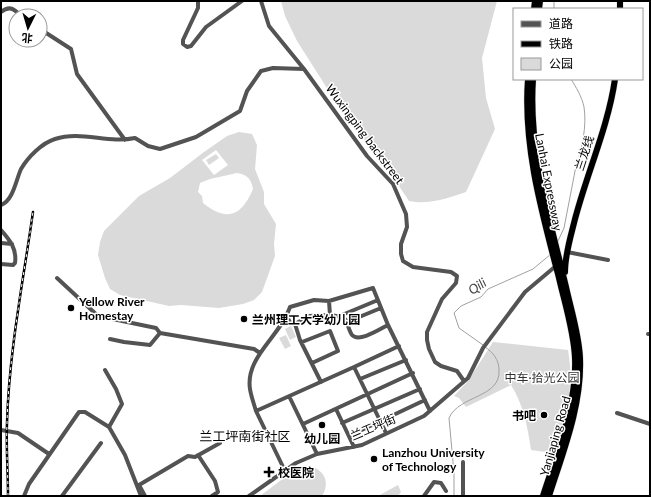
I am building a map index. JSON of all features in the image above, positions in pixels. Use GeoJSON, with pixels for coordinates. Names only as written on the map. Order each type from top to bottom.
{"type":"FeatureCollection","features":[{"type":"Feature","properties":{"kind":"highway","name":"Lanhai Expressway"},"geometry":{"type":"LineString","coordinates":[[528,80],[527,112],[532,163],[555,255],[562,261],[563,288]]}},
{"type":"Feature","properties":{"kind":"highway","name":"Lanhai Expressway"},"geometry":{"type":"LineString","coordinates":[[533,80],[532,112],[537,162],[555,243],[555,255]]}},
{"type":"Feature","properties":{"kind":"highway","name":"兰龙线"},"geometry":{"type":"LineString","coordinates":[[563,288],[562,261],[608,113],[615,80]]}},
{"type":"Feature","properties":{"kind":"highway","name":"兰龙线"},"geometry":{"type":"LineString","coordinates":[[562,261],[571,232]]}},
{"type":"Feature","properties":{"kind":"highway","name":"Yanjiaping Road"},"geometry":{"type":"LineString","coordinates":[[549,496],[578,398],[578,357],[563,288]]}},
{"type":"Feature","properties":{"kind":"highway","name":"Yanjiaping Road"},"geometry":{"type":"LineString","coordinates":[[543,496],[570,411],[578,357]]}},
{"type":"Feature","properties":{"kind":"street"},"geometry":{"type":"LineString","coordinates":[[198,1],[198,8],[183,40],[184,45],[187,47],[191,46],[206,27],[242,1]]}},
{"type":"Feature","properties":{"kind":"street"},"geometry":{"type":"LineString","coordinates":[[261,1],[269,26],[304,68]]}},
{"type":"Feature","properties":{"kind":"street"},"geometry":{"type":"LineString","coordinates":[[48,34],[72,49],[77,74],[125,140]]}},
{"type":"Feature","properties":{"kind":"street"},"geometry":{"type":"LineString","coordinates":[[1,206],[9,199],[27,159],[36,150],[54,139],[79,135],[125,140],[134,138],[148,146],[160,148],[196,137],[240,111],[247,91],[261,71],[273,68],[304,68]]}},
{"type":"Feature","properties":{"kind":"street","name":"Wuxingping backstreet"},"geometry":{"type":"LineString","coordinates":[[304,68],[367,156],[393,184],[406,214],[407,227],[401,244],[403,261],[413,267],[451,272],[457,276],[456,283],[442,299],[428,332],[427,340],[429,349],[436,362],[441,366],[457,371],[464,381]]}},
{"type":"Feature","properties":{"kind":"street"},"geometry":{"type":"LineString","coordinates":[[1,230],[12,244],[16,256],[15,263],[13,265],[1,264]]}},
{"type":"Feature","properties":{"kind":"street"},"geometry":{"type":"LineString","coordinates":[[1,243],[12,244]]}},
{"type":"Feature","properties":{"kind":"street"},"geometry":{"type":"LineString","coordinates":[[562,261],[608,260]]}},
{"type":"Feature","properties":{"kind":"street","name":"兰工坪街"},"geometry":{"type":"LineString","coordinates":[[249,496],[296,463],[317,454],[354,447],[424,416],[468,378],[483,348],[525,292],[562,261]]}},
{"type":"Feature","properties":{"kind":"street"},"geometry":{"type":"LineString","coordinates":[[57,278],[98,316],[156,328],[160,333],[254,349],[260,353]]}},
{"type":"Feature","properties":{"kind":"street"},"geometry":{"type":"LineString","coordinates":[[285,471],[256,411],[250,390],[250,378],[251,369],[260,353],[270,343],[287,317],[290,307],[294,305],[314,300],[329,300],[373,288],[388,325],[413,373],[430,411]]}},
{"type":"Feature","properties":{"kind":"street"},"geometry":{"type":"LineString","coordinates":[[329,300],[330,316]]}},
{"type":"Feature","properties":{"kind":"street"},"geometry":{"type":"LineString","coordinates":[[342,317],[342,315],[378,300]]}},
{"type":"Feature","properties":{"kind":"street"},"geometry":{"type":"LineString","coordinates":[[347,322],[381,308]]}},
{"type":"Feature","properties":{"kind":"street"},"geometry":{"type":"LineString","coordinates":[[295,324],[310,316],[342,317],[347,322],[352,335],[362,338],[388,325]]}},
{"type":"Feature","properties":{"kind":"street"},"geometry":{"type":"LineString","coordinates":[[287,317],[290,322],[295,324],[321,382]]}},
{"type":"Feature","properties":{"kind":"street"},"geometry":{"type":"LineString","coordinates":[[302,342],[330,331],[338,351],[312,363]]}},
{"type":"Feature","properties":{"kind":"street"},"geometry":{"type":"LineString","coordinates":[[110,339],[150,345],[160,333]]}},
{"type":"Feature","properties":{"kind":"street"},"geometry":{"type":"LineString","coordinates":[[256,411],[399,346]]}},
{"type":"Feature","properties":{"kind":"street"},"geometry":{"type":"LineString","coordinates":[[360,379],[406,360]]}},
{"type":"Feature","properties":{"kind":"street"},"geometry":{"type":"LineString","coordinates":[[354,367],[386,433]]}},
{"type":"Feature","properties":{"kind":"street"},"geometry":{"type":"LineString","coordinates":[[105,370],[116,389],[122,404],[109,427]]}},
{"type":"Feature","properties":{"kind":"street"},"geometry":{"type":"LineString","coordinates":[[303,424],[413,373]]}},
{"type":"Feature","properties":{"kind":"street"},"geometry":{"type":"LineString","coordinates":[[342,423],[420,389]]}},
{"type":"Feature","properties":{"kind":"street"},"geometry":{"type":"LineString","coordinates":[[289,396],[317,454]]}},
{"type":"Feature","properties":{"kind":"street"},"geometry":{"type":"LineString","coordinates":[[349,436],[425,400]]}},
{"type":"Feature","properties":{"kind":"street"},"geometry":{"type":"LineString","coordinates":[[336,409],[354,447]]}},
{"type":"Feature","properties":{"kind":"street"},"geometry":{"type":"LineString","coordinates":[[24,496],[29,484],[79,412],[85,412],[109,427],[125,455],[141,496]]}},
{"type":"Feature","properties":{"kind":"street"},"geometry":{"type":"LineString","coordinates":[[617,413],[650,424]]}},
{"type":"Feature","properties":{"kind":"street"},"geometry":{"type":"LineString","coordinates":[[1,430],[18,433],[49,454]]}},
{"type":"Feature","properties":{"kind":"street"},"geometry":{"type":"LineString","coordinates":[[62,496],[101,443]]}},
{"type":"Feature","properties":{"kind":"street"},"geometry":{"type":"LineString","coordinates":[[145,496],[139,485],[188,456],[198,455],[220,443]]}},
{"type":"Feature","properties":{"kind":"street"},"geometry":{"type":"LineString","coordinates":[[198,455],[215,481],[218,492],[212,496]]}},
{"type":"Feature","properties":{"kind":"street"},"geometry":{"type":"LineString","coordinates":[[463,462],[463,496]]}},
{"type":"Feature","properties":{"kind":"street"},"geometry":{"type":"LineString","coordinates":[[424,496],[434,482],[443,484],[446,491]]}},
{"type":"Feature","properties":{"kind":"green space"},"geometry":{"type":"Polygon","coordinates":[[[281,1],[497,1],[482,58],[486,98],[495,129],[466,192],[446,199],[424,202],[409,201],[385,165],[346,118],[297,41],[285,16],[281,1]]]}},
{"type":"Feature","properties":{"kind":"green space"},"geometry":{"type":"Polygon","coordinates":[[[239,132],[252,134],[257,145],[255,169],[264,192],[264,204],[276,224],[274,244],[275,256],[262,292],[254,300],[243,304],[219,308],[181,305],[169,306],[120,295],[110,289],[98,255],[100,242],[104,231],[139,196],[170,178],[227,136],[239,132]],[[216,150],[202,160],[214,175],[228,165],[216,150]],[[237,173],[210,179],[200,183],[198,192],[202,196],[203,203],[220,213],[227,214],[239,210],[249,198],[253,189],[248,178],[237,173]]]}},
{"type":"Feature","properties":{"kind":"green space"},"geometry":{"type":"Polygon","coordinates":[[[216,154],[219,158],[209,165],[206,160],[216,154]]]}},
{"type":"Feature","properties":{"kind":"green space"},"geometry":{"type":"Polygon","coordinates":[[[291,326],[296,337],[290,340],[285,329],[291,326]]]}},
{"type":"Feature","properties":{"kind":"green space"},"geometry":{"type":"Polygon","coordinates":[[[286,335],[291,346],[285,349],[279,338],[286,335]]]}},
{"type":"Feature","properties":{"kind":"green space","name":"中车·拾光公园"},"geometry":{"type":"Polygon","coordinates":[[[493,342],[568,350],[570,378],[568,403],[553,453],[531,450],[524,416],[519,400],[511,385],[466,407],[459,398],[454,396],[468,381],[493,342]]]}},
{"type":"Feature","properties":{"kind":"green space"},"geometry":{"type":"Polygon","coordinates":[[[300,466],[313,467],[325,478],[325,489],[322,496],[260,496],[300,466]]]}},
{"type":"Feature","properties":{"kind":"green space"},"geometry":{"type":"Polygon","coordinates":[[[398,485],[401,492],[398,496],[378,496],[398,485]]]}},
{"type":"Feature","properties":{"kind":"waterway","name":"Qili"},"geometry":{"type":"LineString","coordinates":[[554,1],[554,8]]}},
{"type":"Feature","properties":{"kind":"waterway","name":"Qili"},"geometry":{"type":"LineString","coordinates":[[558,241],[564,228],[576,166],[582,145],[584,129],[585,114],[583,103],[579,92],[572,80]]}},
{"type":"Feature","properties":{"kind":"waterway","name":"Qili"},"geometry":{"type":"LineString","coordinates":[[483,345],[459,328],[454,313],[461,306],[481,297],[488,289],[533,269],[551,254]]}},
{"type":"Feature","properties":{"kind":"waterway","name":"Qili"},"geometry":{"type":"LineString","coordinates":[[454,496],[454,473],[449,418],[454,410],[487,391],[498,379],[499,366],[497,360],[491,351],[485,347]]}},
{"type":"Feature","properties":{"kind":"railway"},"geometry":{"type":"LineString","coordinates":[[8,496],[7,432],[10,370],[33,212]]}},
{"type":"Feature","properties":{"kind":"place","name":"Yellow River Homestay"},"geometry":{"type":"Point","coordinates":[71,308]}},
{"type":"Feature","properties":{"kind":"place","name":"兰州理工大学幼儿园"},"geometry":{"type":"Point","coordinates":[244,319]}},
{"type":"Feature","properties":{"kind":"place","name":"书吧"},"geometry":{"type":"Point","coordinates":[544,415]}},
{"type":"Feature","properties":{"kind":"place","name":"幼儿园"},"geometry":{"type":"Point","coordinates":[322,425]}},
{"type":"Feature","properties":{"kind":"place","name":"Lanzhou University of Technology"},"geometry":{"type":"Point","coordinates":[374,459]}},
{"type":"Feature","properties":{"kind":"place","name":"校医院"},"geometry":{"type":"Point","coordinates":[269,472]}},
{"type":"Feature","properties":{"kind":"district","name":"兰工坪南街社区"},"geometry":{"type":"Point","coordinates":[245,436]}}]}
